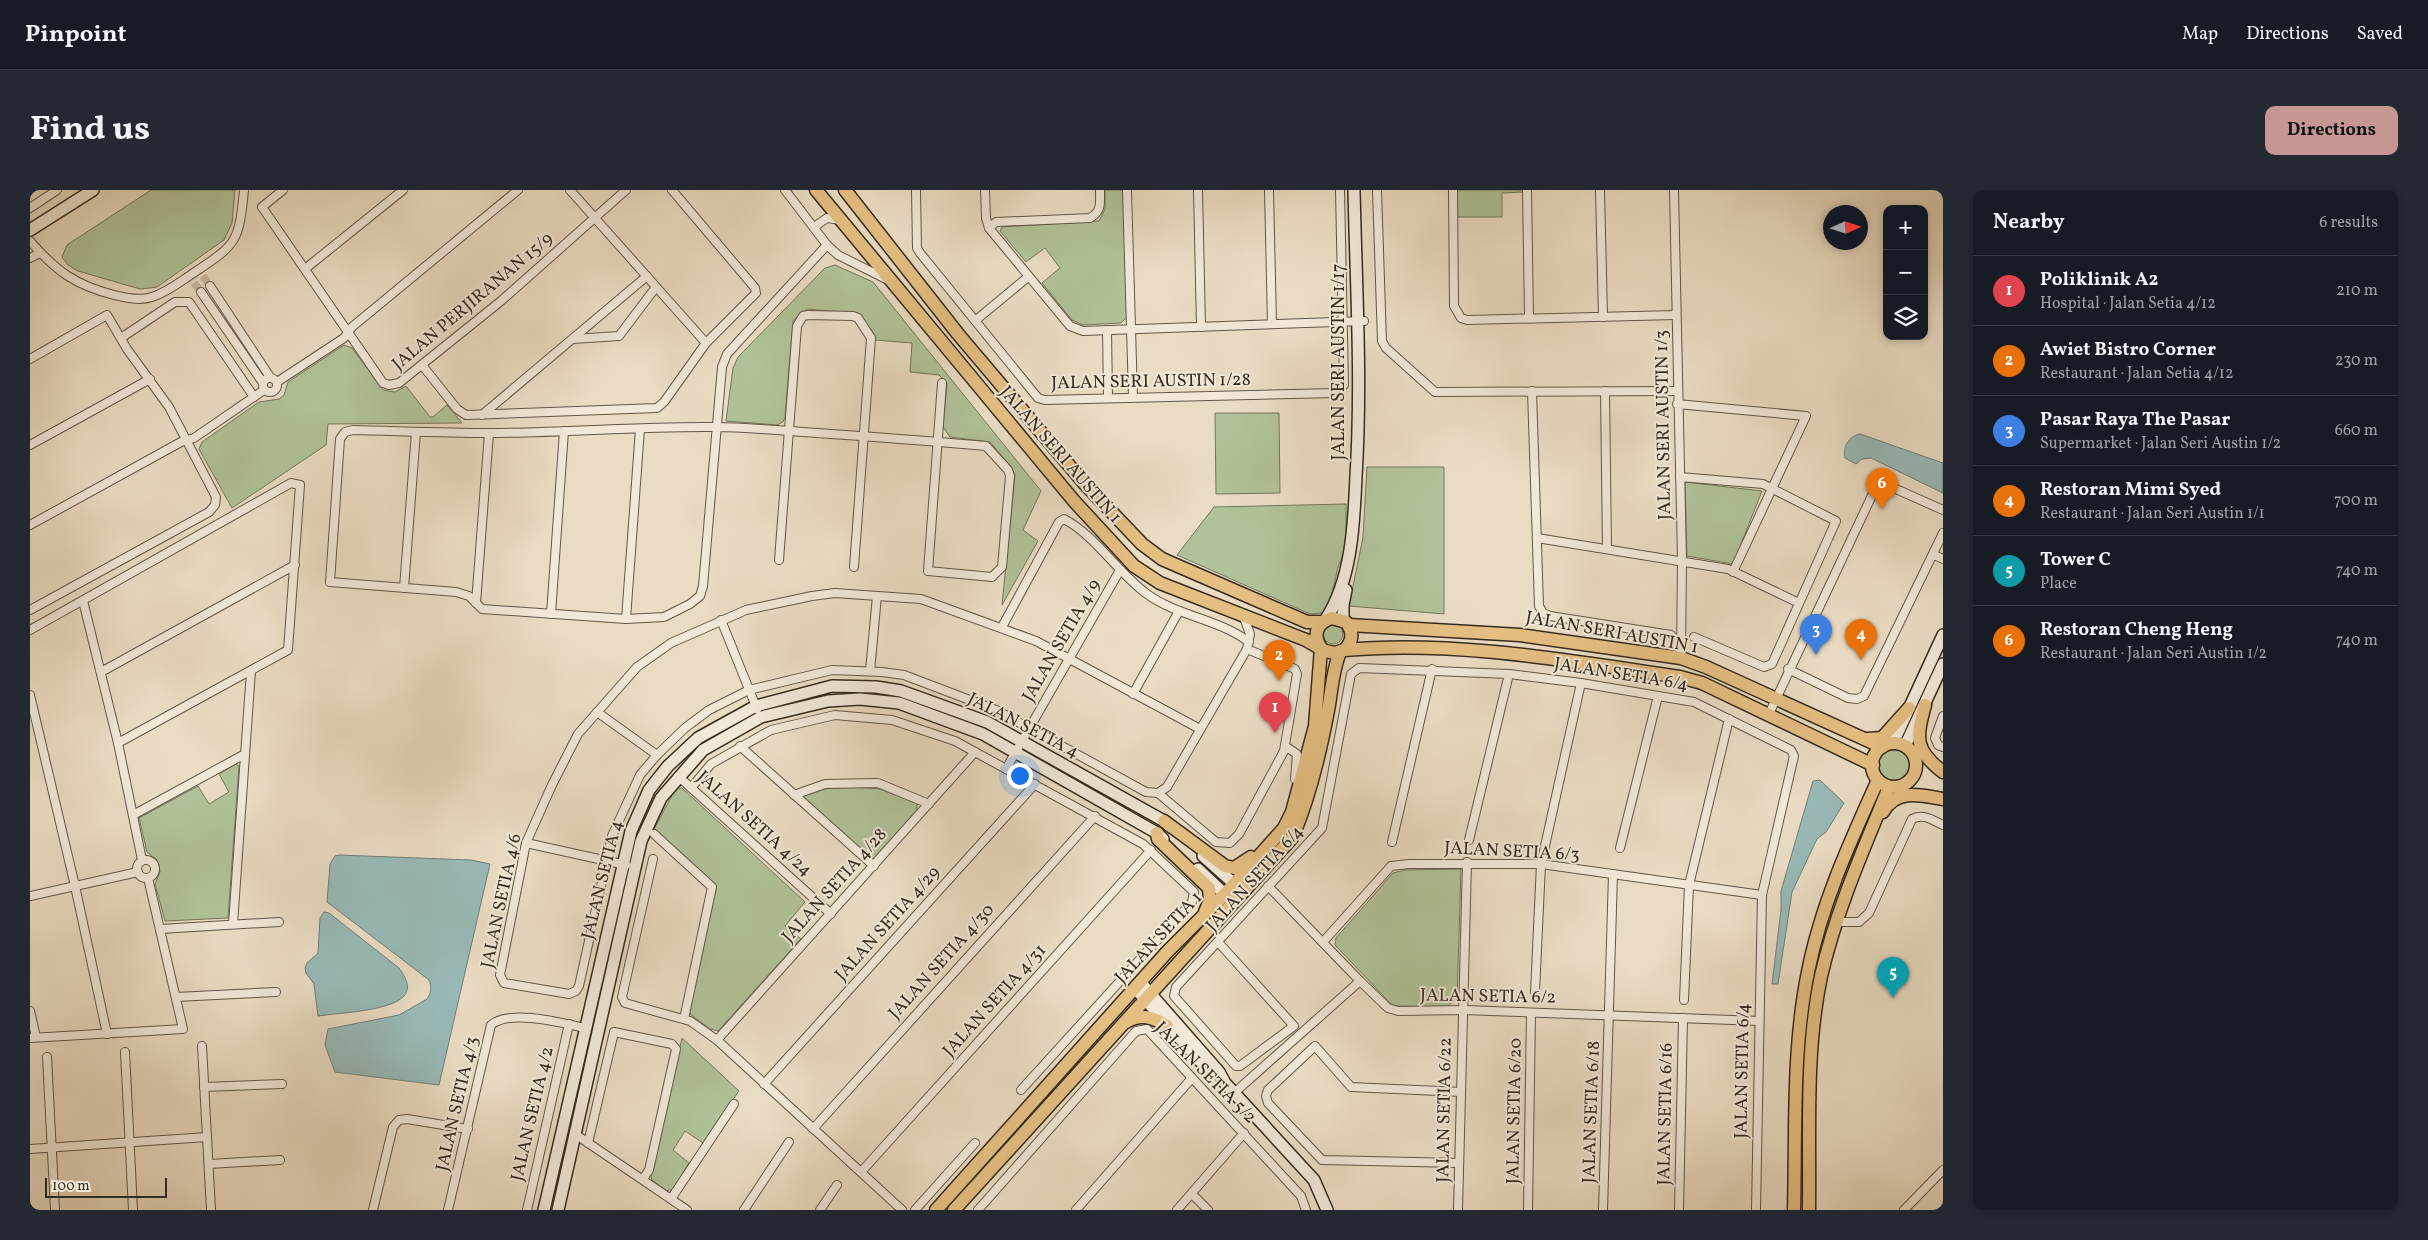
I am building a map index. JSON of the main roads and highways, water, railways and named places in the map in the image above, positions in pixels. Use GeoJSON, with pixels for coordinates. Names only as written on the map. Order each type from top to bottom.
{"type":"FeatureCollection","features":[{"type":"Feature","properties":{"kind":"main road","name":"JALAN SERI AUSTIN 1"},"geometry":{"type":"LineString","coordinates":[[816,190],[1074,501],[1134,566],[1160,583],[1321,648]]}},
{"type":"Feature","properties":{"kind":"main road","name":"JALAN SERI AUSTIN 1"},"geometry":{"type":"LineString","coordinates":[[846,191],[958,334],[1084,483],[1142,544],[1162,559],[1307,622],[1324,621]]}},
{"type":"Feature","properties":{"kind":"main road"},"geometry":{"type":"LineString","coordinates":[[831,208],[846,191]]}},
{"type":"Feature","properties":{"kind":"main road"},"geometry":{"type":"LineString","coordinates":[[1332,618],[1346,623],[1352,636],[1342,651],[1330,653],[1321,648],[1317,641],[1316,633],[1324,621],[1332,618]]}},
{"type":"Feature","properties":{"kind":"main road","name":"JALAN SERI AUSTIN 1"},"geometry":{"type":"LineString","coordinates":[[1346,623],[1520,635],[1681,658],[1706,667],[1865,739],[1894,746]]}},
{"type":"Feature","properties":{"kind":"main road","name":"JALAN SERI AUSTIN 1"},"geometry":{"type":"LineString","coordinates":[[1342,651],[1382,647],[1519,654],[1680,677],[1702,683],[1873,765]]}},
{"type":"Feature","properties":{"kind":"main road","name":"JALAN SETIA 1"},"geometry":{"type":"LineString","coordinates":[[954,1210],[1148,996],[1238,888],[1284,828],[1294,802],[1314,726],[1321,648]]}},
{"type":"Feature","properties":{"kind":"main road","name":"JALAN SETIA 1"},"geometry":{"type":"LineString","coordinates":[[1238,888],[1292,838],[1303,813],[1329,706],[1334,666],[1342,651]]}},
{"type":"Feature","properties":{"kind":"main road"},"geometry":{"type":"LineString","coordinates":[[1924,705],[1918,730],[1918,740],[1926,758],[1943,774]]}},
{"type":"Feature","properties":{"kind":"main road"},"geometry":{"type":"LineString","coordinates":[[1865,739],[1882,738],[1909,708]]}},
{"type":"Feature","properties":{"kind":"main road"},"geometry":{"type":"LineString","coordinates":[[1894,746],[1911,751],[1916,763],[1916,770],[1908,782],[1896,787],[1884,783],[1873,765],[1875,755],[1894,746]]}},
{"type":"Feature","properties":{"kind":"main road"},"geometry":{"type":"LineString","coordinates":[[1857,758],[1868,774],[1870,798]]}},
{"type":"Feature","properties":{"kind":"main road"},"geometry":{"type":"LineString","coordinates":[[1916,763],[1943,774]]}},
{"type":"Feature","properties":{"kind":"main road"},"geometry":{"type":"LineString","coordinates":[[1908,782],[1943,799]]}},
{"type":"Feature","properties":{"kind":"main road"},"geometry":{"type":"LineString","coordinates":[[1794,1210],[1798,1043],[1808,972],[1826,903],[1870,798],[1884,783]]}},
{"type":"Feature","properties":{"kind":"main road"},"geometry":{"type":"LineString","coordinates":[[1808,1210],[1811,1046],[1822,975],[1884,783]]}},
{"type":"Feature","properties":{"kind":"main road"},"geometry":{"type":"LineString","coordinates":[[1868,837],[1892,800],[1913,794],[1943,799]]}},
{"type":"Feature","properties":{"kind":"main road"},"geometry":{"type":"LineString","coordinates":[[1164,822],[1225,866],[1234,868],[1240,866],[1284,828]]}},
{"type":"Feature","properties":{"kind":"main road"},"geometry":{"type":"LineString","coordinates":[[1157,833],[1158,839],[1209,888],[1210,900],[1207,909],[1168,952]]}},
{"type":"Feature","properties":{"kind":"main road","name":"JALAN SETIA 1"},"geometry":{"type":"LineString","coordinates":[[936,1210],[1168,952],[1229,898]]}},
{"type":"Feature","properties":{"kind":"main road"},"geometry":{"type":"LineString","coordinates":[[1123,1023],[1141,1016],[1152,1018],[1167,1026]]}},
{"type":"Feature","properties":{"kind":"water"},"geometry":{"type":"Polygon","coordinates":[[[1860,434],[1943,463],[1943,493],[1871,458],[1862,459],[1856,464],[1845,458],[1844,454],[1847,443],[1853,437],[1860,434]]]}},
{"type":"Feature","properties":{"kind":"water"},"geometry":{"type":"Polygon","coordinates":[[[1820,780],[1844,803],[1826,832],[1817,839],[1792,892],[1778,984],[1772,984],[1781,910],[1781,891],[1813,781],[1820,780]]]}},
{"type":"Feature","properties":{"kind":"water"},"geometry":{"type":"Polygon","coordinates":[[[335,856],[471,860],[490,864],[439,1085],[335,1072],[325,1045],[328,1029],[399,1015],[427,999],[431,987],[429,980],[327,902],[330,864],[335,856]]]}},
{"type":"Feature","properties":{"kind":"water"},"geometry":{"type":"Polygon","coordinates":[[[324,912],[329,913],[399,968],[407,985],[404,996],[388,1005],[376,1008],[318,1016],[314,984],[306,973],[305,968],[307,963],[318,953],[320,918],[324,912]]]}},
{"type":"Feature","properties":{"kind":"tunnel"},"geometry":{"type":"LineString","coordinates":[[203,276],[210,286]]}},
{"type":"Feature","properties":{"kind":"tunnel"},"geometry":{"type":"LineString","coordinates":[[194,283],[201,292]]}},
{"type":"Feature","properties":{"kind":"place","name":"Restoran Cheng Heng"},"geometry":{"type":"Point","coordinates":[1882,509]}},
{"type":"Feature","properties":{"kind":"place","name":"Pasar Raya The Pasar"},"geometry":{"type":"Point","coordinates":[1816,655]}},
{"type":"Feature","properties":{"kind":"place","name":"Restoran Mimi Syed"},"geometry":{"type":"Point","coordinates":[1861,660]}},
{"type":"Feature","properties":{"kind":"place","name":"Awiet Bistro Corner"},"geometry":{"type":"Point","coordinates":[1279,681]}},
{"type":"Feature","properties":{"kind":"place","name":"Poliklinik A2"},"geometry":{"type":"Point","coordinates":[1275,733]}},
{"type":"Feature","properties":{"kind":"place","name":"Tower C"},"geometry":{"type":"Point","coordinates":[1893,998]}}]}
